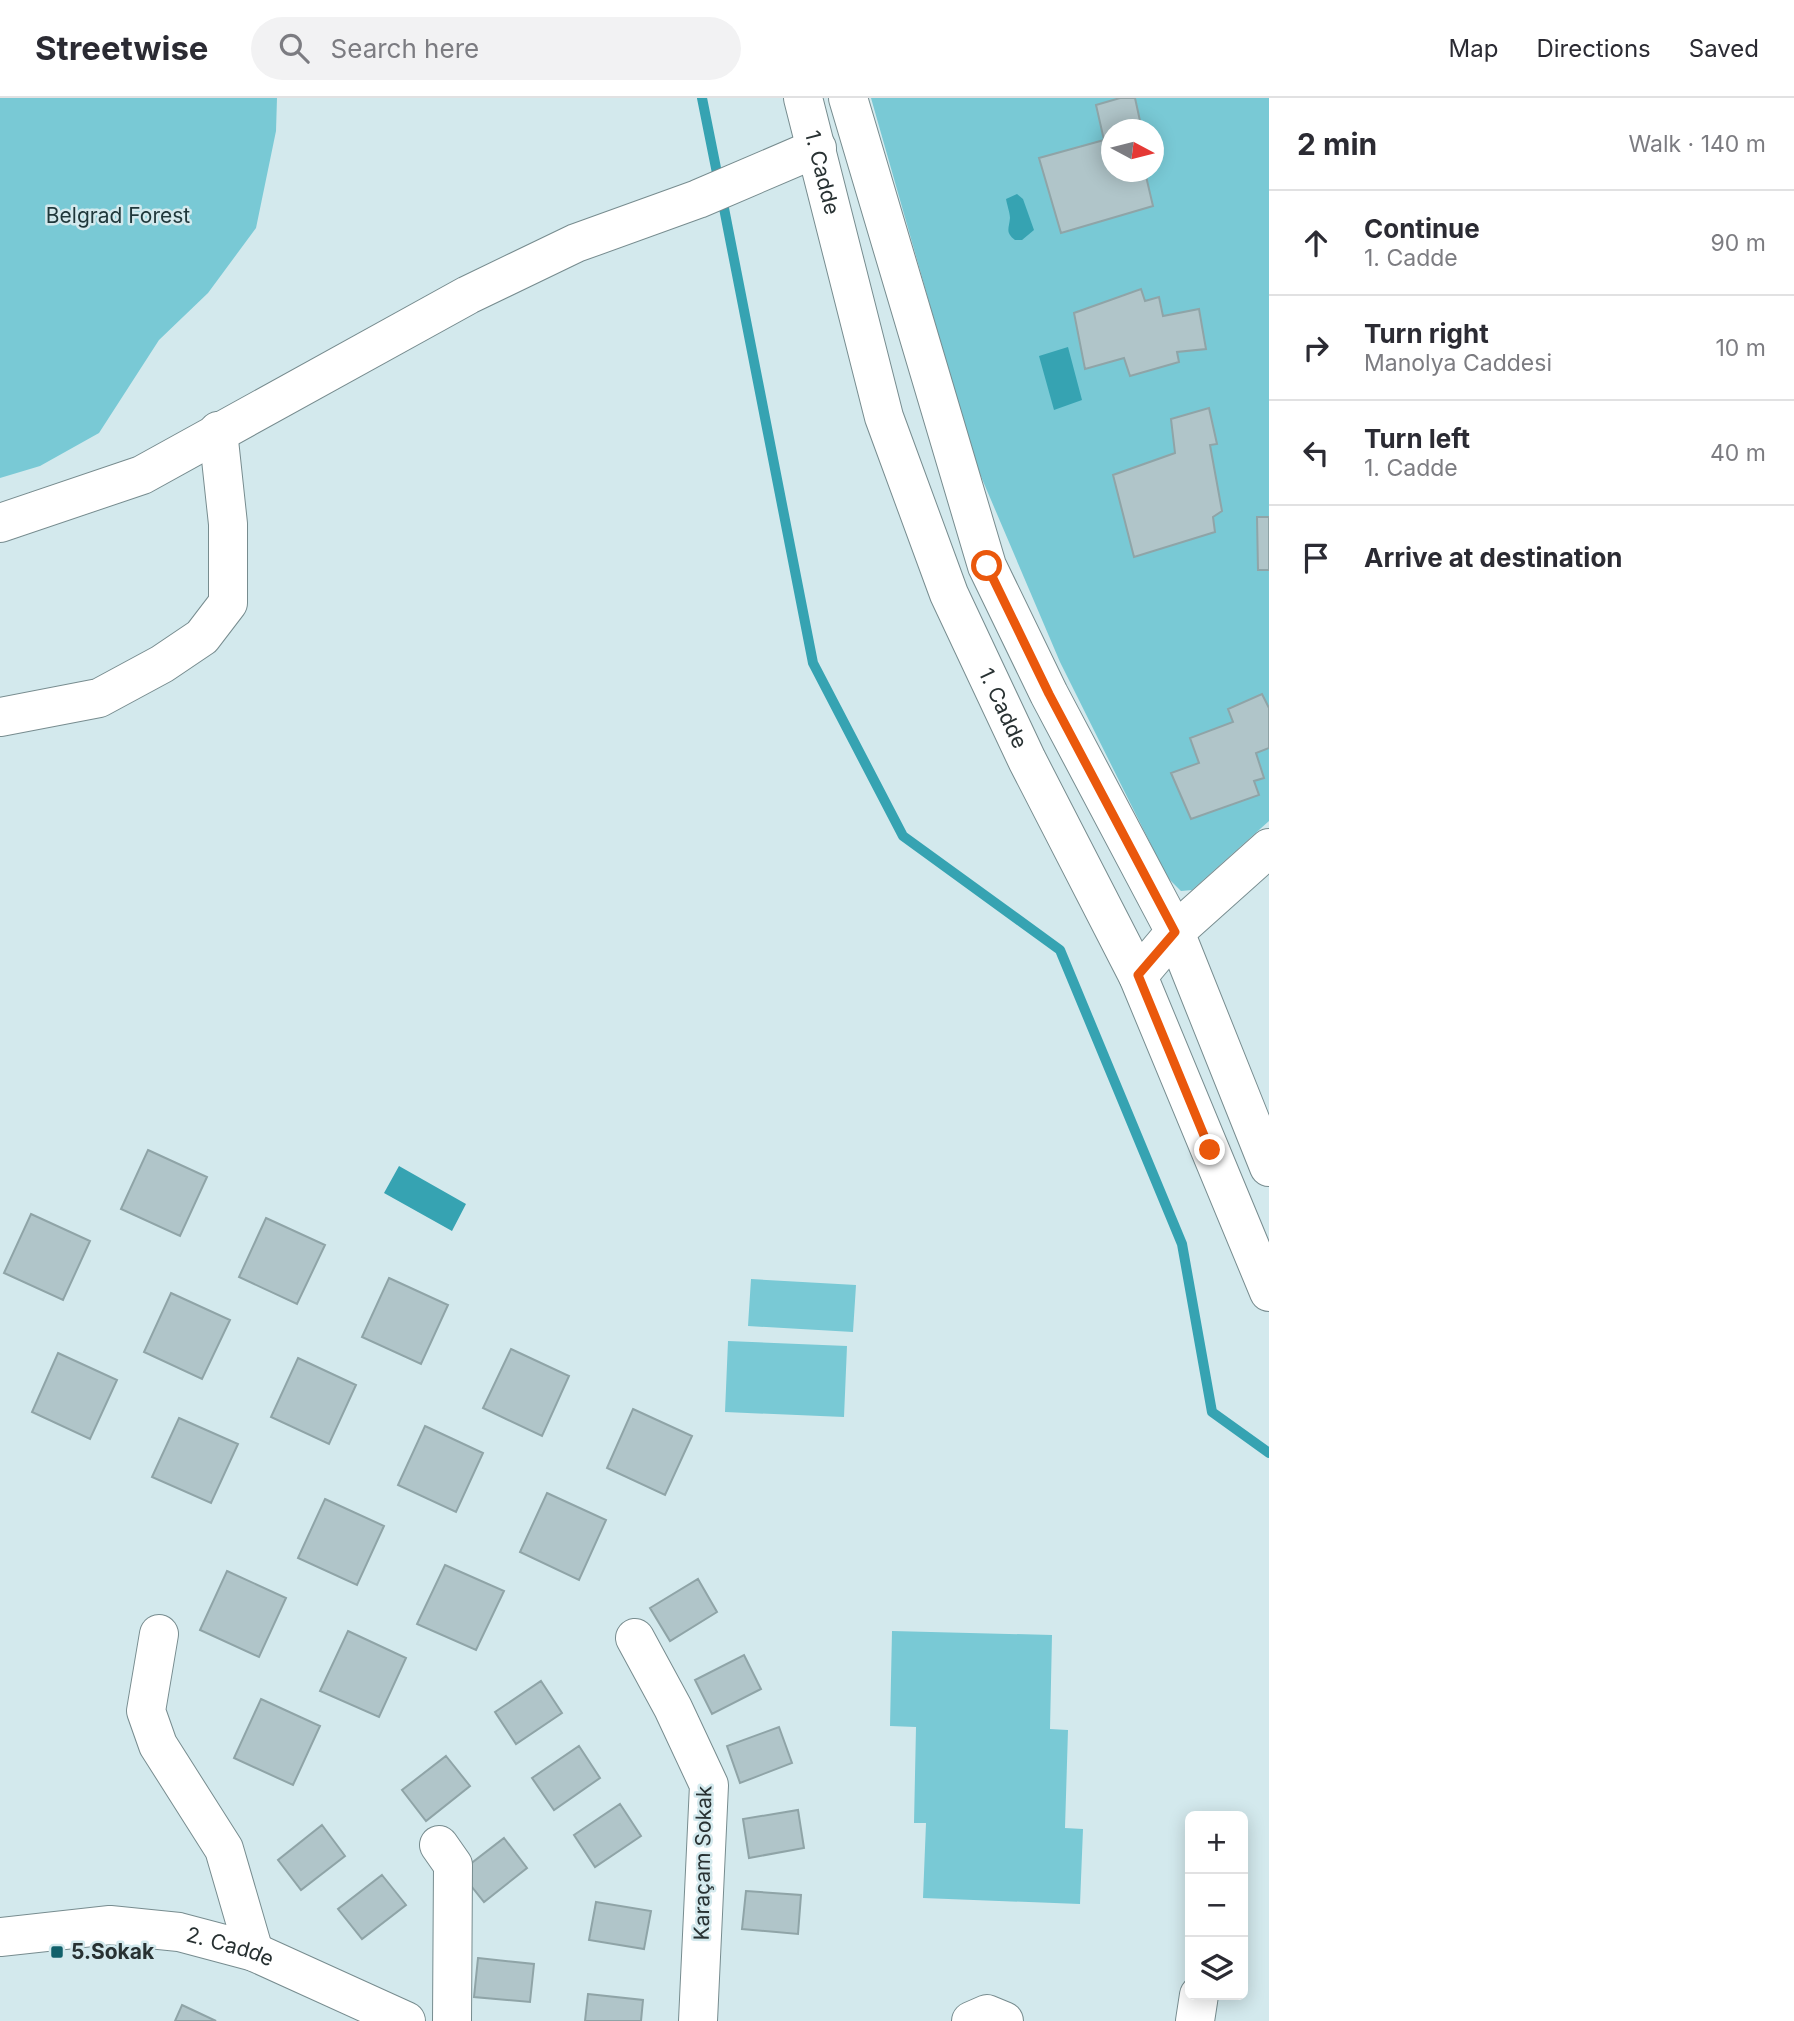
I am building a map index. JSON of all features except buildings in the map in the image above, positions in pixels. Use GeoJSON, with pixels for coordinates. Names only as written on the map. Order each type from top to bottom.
{"type":"FeatureCollection","features":[{"type":"Feature","properties":{"kind":"main road","name":"1. Cadde"},"geometry":{"type":"LineString","coordinates":[[803,98],[884,417],[949,594],[1027,760],[1138,975],[1269,1292]]}},
{"type":"Feature","properties":{"kind":"main road","name":"1. Cadde"},"geometry":{"type":"LineString","coordinates":[[848,98],[987,566],[1049,694],[1175,932],[1269,1167]]}},
{"type":"Feature","properties":{"kind":"main road"},"geometry":{"type":"LineString","coordinates":[[0,523],[142,475],[468,295],[576,243],[698,199],[817,149]]}},
{"type":"Feature","properties":{"kind":"main road"},"geometry":{"type":"LineString","coordinates":[[0,717],[99,698],[162,664],[202,637],[228,603],[228,524],[218,431]]}},
{"type":"Feature","properties":{"kind":"main road"},"geometry":{"type":"LineString","coordinates":[[1138,975],[1175,932],[1269,848]]}},
{"type":"Feature","properties":{"kind":"main road"},"geometry":{"type":"LineString","coordinates":[[159,1634],[146,1712],[158,1745],[224,1849],[254,1952]]}},
{"type":"Feature","properties":{"kind":"main road","name":"Karaçam Sokak"},"geometry":{"type":"LineString","coordinates":[[635,1638],[673,1707],[709,1785],[698,2021]]}},
{"type":"Feature","properties":{"kind":"main road"},"geometry":{"type":"LineString","coordinates":[[439,1845],[453,1865],[452,2021]]}},
{"type":"Feature","properties":{"kind":"main road","name":"2. Cadde"},"geometry":{"type":"LineString","coordinates":[[0,1937],[110,1925],[179,1933],[254,1952],[365,2013],[406,2021]]}},
{"type":"Feature","properties":{"kind":"main road"},"geometry":{"type":"LineString","coordinates":[[1195,2021],[1198,2000]]}},
{"type":"Feature","properties":{"kind":"main road"},"geometry":{"type":"LineString","coordinates":[[971,2021],[987,2014],[1004,2021]]}},
{"type":"Feature","properties":{"kind":"green space","name":"Belgrad Forest"},"geometry":{"type":"Polygon","coordinates":[[[0,98],[277,98],[276,131],[256,228],[208,293],[159,340],[99,433],[40,466],[0,478],[0,98]]]}},
{"type":"Feature","properties":{"kind":"green space"},"geometry":{"type":"Polygon","coordinates":[[[871,98],[1269,98],[1269,821],[1192,890],[1181,891],[1167,877],[1060,662],[974,460],[871,98]]]}},
{"type":"Feature","properties":{"kind":"green space"},"geometry":{"type":"Polygon","coordinates":[[[751,1279],[856,1285],[853,1332],[748,1326],[751,1279]]]}},
{"type":"Feature","properties":{"kind":"green space"},"geometry":{"type":"Polygon","coordinates":[[[728,1341],[847,1346],[844,1417],[725,1412],[728,1341]]]}},
{"type":"Feature","properties":{"kind":"green space"},"geometry":{"type":"Polygon","coordinates":[[[892,1631],[1052,1635],[1050,1729],[1068,1730],[1065,1828],[1083,1829],[1080,1904],[923,1898],[926,1823],[914,1823],[916,1727],[890,1726],[892,1631]]]}},
{"type":"Feature","properties":{"kind":"shaded area"},"geometry":{"type":"Polygon","coordinates":[[[1017,194],[1023,199],[1034,230],[1022,240],[1015,240],[1008,230],[1010,216],[1006,199],[1017,194]]]}},
{"type":"Feature","properties":{"kind":"shaded area"},"geometry":{"type":"Polygon","coordinates":[[[1068,347],[1082,400],[1054,410],[1039,356],[1068,347]]]}},
{"type":"Feature","properties":{"kind":"shaded area"},"geometry":{"type":"Polygon","coordinates":[[[399,1166],[466,1204],[452,1231],[384,1193],[399,1166]]]}},
{"type":"Feature","properties":{"kind":"waterway"},"geometry":{"type":"LineString","coordinates":[[702,98],[719,183]]}},
{"type":"Feature","properties":{"kind":"waterway"},"geometry":{"type":"LineString","coordinates":[[722,198],[813,663],[903,836],[1060,950],[1182,1244],[1212,1412],[1269,1453]]}},
{"type":"Feature","properties":{"kind":"place","name":"5.Sokak"},"geometry":{"type":"Point","coordinates":[57,1952]}},
{"type":"Feature","properties":{"kind":"route"},"geometry":{"type":"LineString","coordinates":[[987,566],[1049,694],[1175,932],[1138,975],[1210,1150]]}}]}
